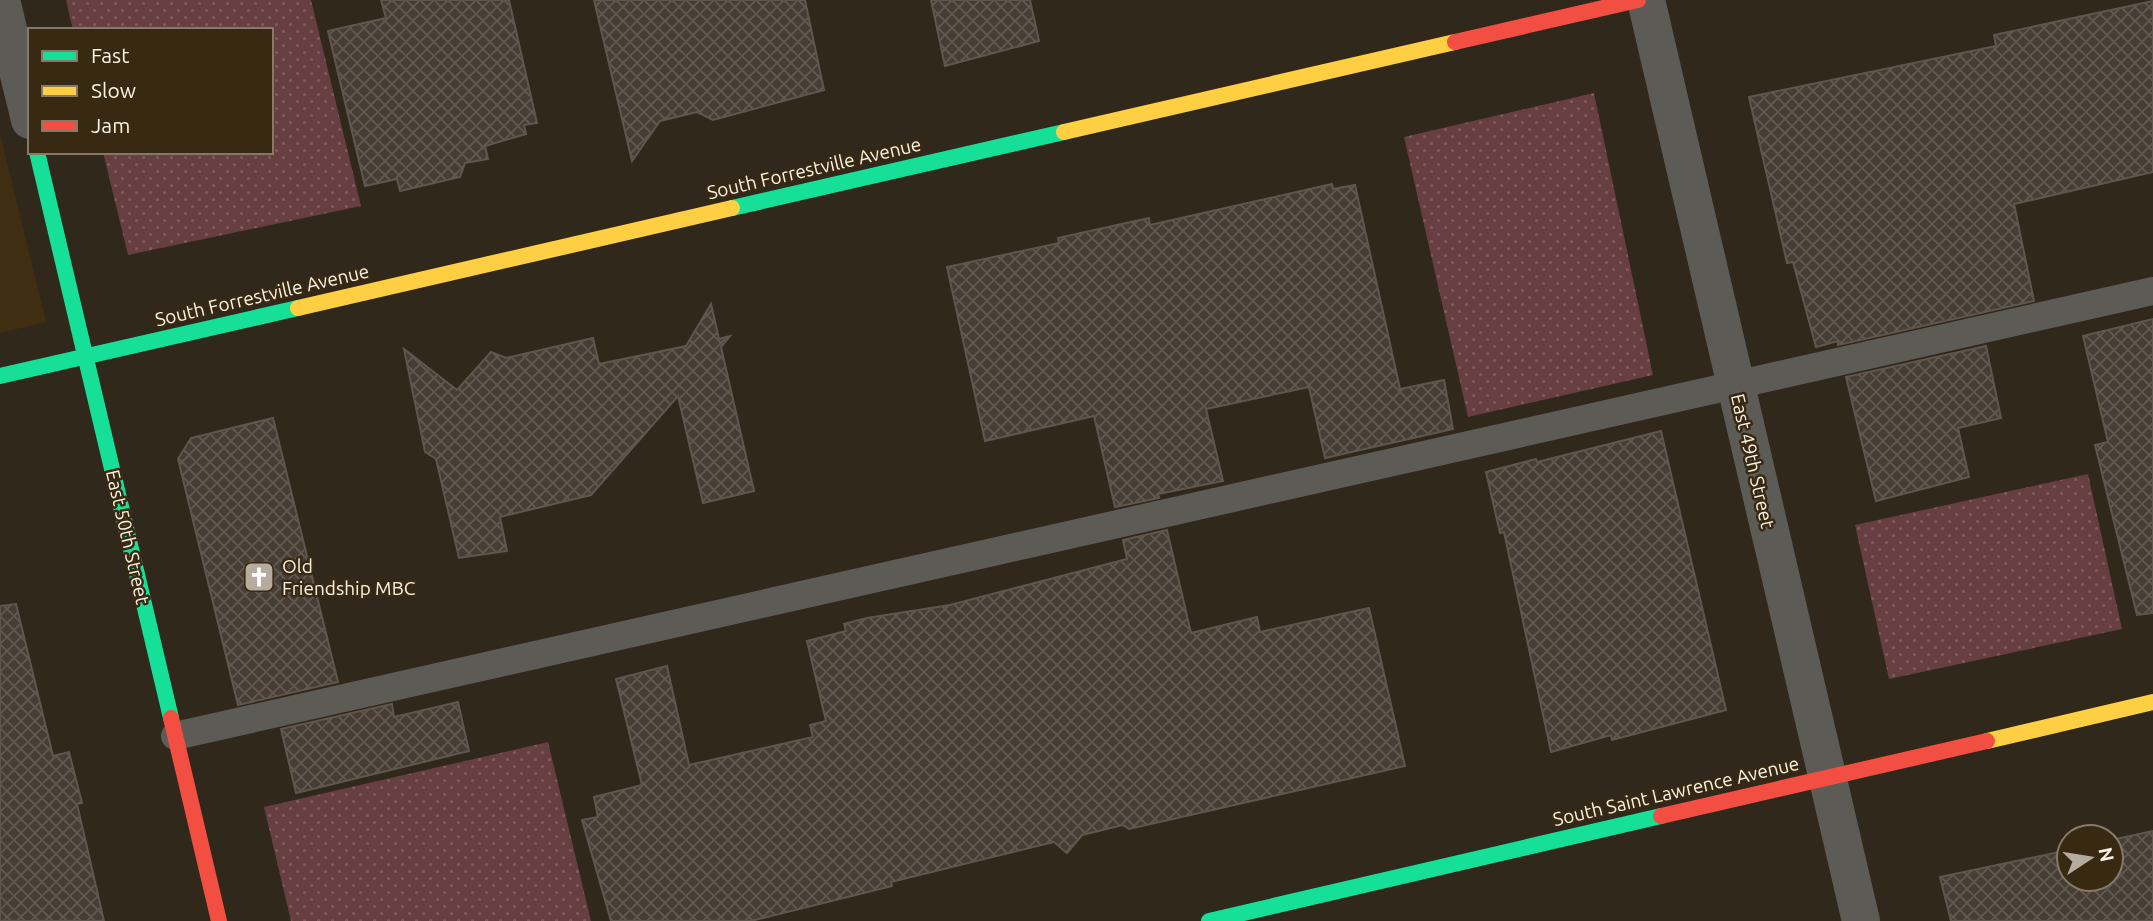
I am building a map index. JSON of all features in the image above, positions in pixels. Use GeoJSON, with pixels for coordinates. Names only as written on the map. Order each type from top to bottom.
{"type":"FeatureCollection","features":[{"type":"Feature","properties":{"kind":"street"},"geometry":{"type":"LineString","coordinates":[[2,0],[28,111]]}},
{"type":"Feature","properties":{"kind":"street","name":"South Forrestville Avenue"},"geometry":{"type":"LineString","coordinates":[[0,376],[1638,0]]}},
{"type":"Feature","properties":{"kind":"street","name":"East 49th Street"},"geometry":{"type":"LineString","coordinates":[[1646,0],[1861,921]]}},
{"type":"Feature","properties":{"kind":"street","name":"East 50th Street"},"geometry":{"type":"LineString","coordinates":[[37,154],[219,921]]}},
{"type":"Feature","properties":{"kind":"street","name":"South Saint Lawrence Avenue"},"geometry":{"type":"LineString","coordinates":[[1209,921],[2153,702]]}},
{"type":"Feature","properties":{"kind":"lane"},"geometry":{"type":"LineString","coordinates":[[175,736],[1736,387],[2153,291]]}},
{"type":"Feature","properties":{"kind":"shaded area"},"geometry":{"type":"Polygon","coordinates":[[[66,0],[311,0],[361,206],[128,255],[103,154],[273,154],[273,28],[73,28],[66,0]]]}},
{"type":"Feature","properties":{"kind":"shaded area"},"geometry":{"type":"Polygon","coordinates":[[[1594,93],[1653,375],[1468,417],[1404,137],[1594,93]]]}},
{"type":"Feature","properties":{"kind":"shaded area"},"geometry":{"type":"Polygon","coordinates":[[[0,134],[46,322],[0,333],[0,134]]]}},
{"type":"Feature","properties":{"kind":"shaded area"},"geometry":{"type":"Polygon","coordinates":[[[2088,474],[2122,629],[1889,679],[1855,525],[2088,474]]]}},
{"type":"Feature","properties":{"kind":"shaded area"},"geometry":{"type":"Polygon","coordinates":[[[548,742],[591,921],[291,921],[264,807],[548,742]]]}},
{"type":"Feature","properties":{"kind":"building"},"geometry":{"type":"Polygon","coordinates":[[[381,0],[509,0],[537,123],[524,125],[526,134],[485,146],[488,159],[465,163],[460,177],[400,191],[397,179],[365,186],[328,31],[386,18],[381,0]]]}},
{"type":"Feature","properties":{"kind":"building"},"geometry":{"type":"Polygon","coordinates":[[[594,0],[805,0],[824,90],[713,120],[697,112],[660,121],[632,161],[594,0]]]}},
{"type":"Feature","properties":{"kind":"building"},"geometry":{"type":"Polygon","coordinates":[[[931,0],[1030,0],[1039,41],[945,66],[931,0]]]}},
{"type":"Feature","properties":{"kind":"building"},"geometry":{"type":"Polygon","coordinates":[[[2153,1],[2153,172],[2014,204],[2034,301],[1838,345],[1838,341],[1816,347],[1793,262],[1787,263],[1749,97],[1996,46],[1994,35],[2153,1]]]}},
{"type":"Feature","properties":{"kind":"building"},"geometry":{"type":"Polygon","coordinates":[[[1332,184],[1333,189],[1355,185],[1400,389],[1444,380],[1453,429],[1325,458],[1309,387],[1206,409],[1223,481],[1158,494],[1159,498],[1115,507],[1094,416],[985,441],[947,267],[1059,243],[1058,238],[1149,218],[1150,225],[1332,184]]]}},
{"type":"Feature","properties":{"kind":"building"},"geometry":{"type":"Polygon","coordinates":[[[711,304],[719,339],[730,336],[721,347],[754,491],[703,503],[678,396],[591,495],[500,517],[507,551],[459,558],[436,459],[425,452],[404,349],[457,390],[491,352],[506,358],[593,338],[599,364],[686,346],[711,304]]]}},
{"type":"Feature","properties":{"kind":"building"},"geometry":{"type":"Polygon","coordinates":[[[2153,319],[2153,613],[2137,615],[2095,445],[2108,442],[2083,336],[2153,319]]]}},
{"type":"Feature","properties":{"kind":"building"},"geometry":{"type":"Polygon","coordinates":[[[1986,346],[2001,418],[1958,428],[1969,477],[1876,501],[1846,377],[1986,346]]]}},
{"type":"Feature","properties":{"kind":"building","name":"Old Friendship MBC"},"geometry":{"type":"Polygon","coordinates":[[[273,418],[338,682],[238,705],[178,459],[191,438],[273,418]]]}},
{"type":"Feature","properties":{"kind":"building"},"geometry":{"type":"Polygon","coordinates":[[[1661,431],[1726,710],[1612,740],[1611,735],[1551,752],[1504,532],[1500,533],[1486,472],[1661,431]]]}},
{"type":"Feature","properties":{"kind":"building"},"geometry":{"type":"Polygon","coordinates":[[[1167,530],[1191,633],[1257,617],[1260,632],[1369,608],[1405,766],[1129,829],[1123,825],[1082,835],[1067,853],[1054,842],[891,882],[892,886],[751,921],[611,921],[582,820],[598,817],[594,797],[642,785],[616,679],[667,666],[689,765],[813,737],[810,725],[826,721],[807,641],[846,631],[844,624],[867,618],[950,605],[1127,559],[1123,540],[1167,530]]]}},
{"type":"Feature","properties":{"kind":"building"},"geometry":{"type":"Polygon","coordinates":[[[16,604],[53,756],[69,752],[82,803],[77,804],[104,921],[0,921],[0,606],[16,604]]]}},
{"type":"Feature","properties":{"kind":"building"},"geometry":{"type":"Polygon","coordinates":[[[458,702],[469,751],[296,793],[281,729],[392,704],[394,717],[458,702]]]}},
{"type":"Feature","properties":{"kind":"building"},"geometry":{"type":"Polygon","coordinates":[[[2153,831],[2153,921],[1951,921],[1940,877],[2055,853],[2055,893],[2125,893],[2125,837],[2153,831]]]}},
{"type":"Feature","properties":{"kind":"traffic: fast"},"geometry":{"type":"LineString","coordinates":[[732,208],[1064,132]]}},
{"type":"Feature","properties":{"kind":"traffic: fast"},"geometry":{"type":"LineString","coordinates":[[37,154],[171,718]]}},
{"type":"Feature","properties":{"kind":"traffic: fast"},"geometry":{"type":"LineString","coordinates":[[0,376],[298,308]]}},
{"type":"Feature","properties":{"kind":"traffic: fast"},"geometry":{"type":"LineString","coordinates":[[1209,921],[1661,816]]}},
{"type":"Feature","properties":{"kind":"traffic: slow"},"geometry":{"type":"LineString","coordinates":[[1064,132],[1455,42]]}},
{"type":"Feature","properties":{"kind":"traffic: slow"},"geometry":{"type":"LineString","coordinates":[[298,308],[732,208]]}},
{"type":"Feature","properties":{"kind":"traffic: slow"},"geometry":{"type":"LineString","coordinates":[[1987,741],[2153,702]]}},
{"type":"Feature","properties":{"kind":"traffic: jam"},"geometry":{"type":"LineString","coordinates":[[1455,42],[1638,0]]}},
{"type":"Feature","properties":{"kind":"traffic: jam"},"geometry":{"type":"LineString","coordinates":[[171,718],[219,921]]}},
{"type":"Feature","properties":{"kind":"traffic: jam"},"geometry":{"type":"LineString","coordinates":[[1661,816],[1987,741]]}},
{"type":"Feature","properties":{"kind":"place","name":"Old Friendship MBC"},"geometry":{"type":"Point","coordinates":[259,577]}}]}
